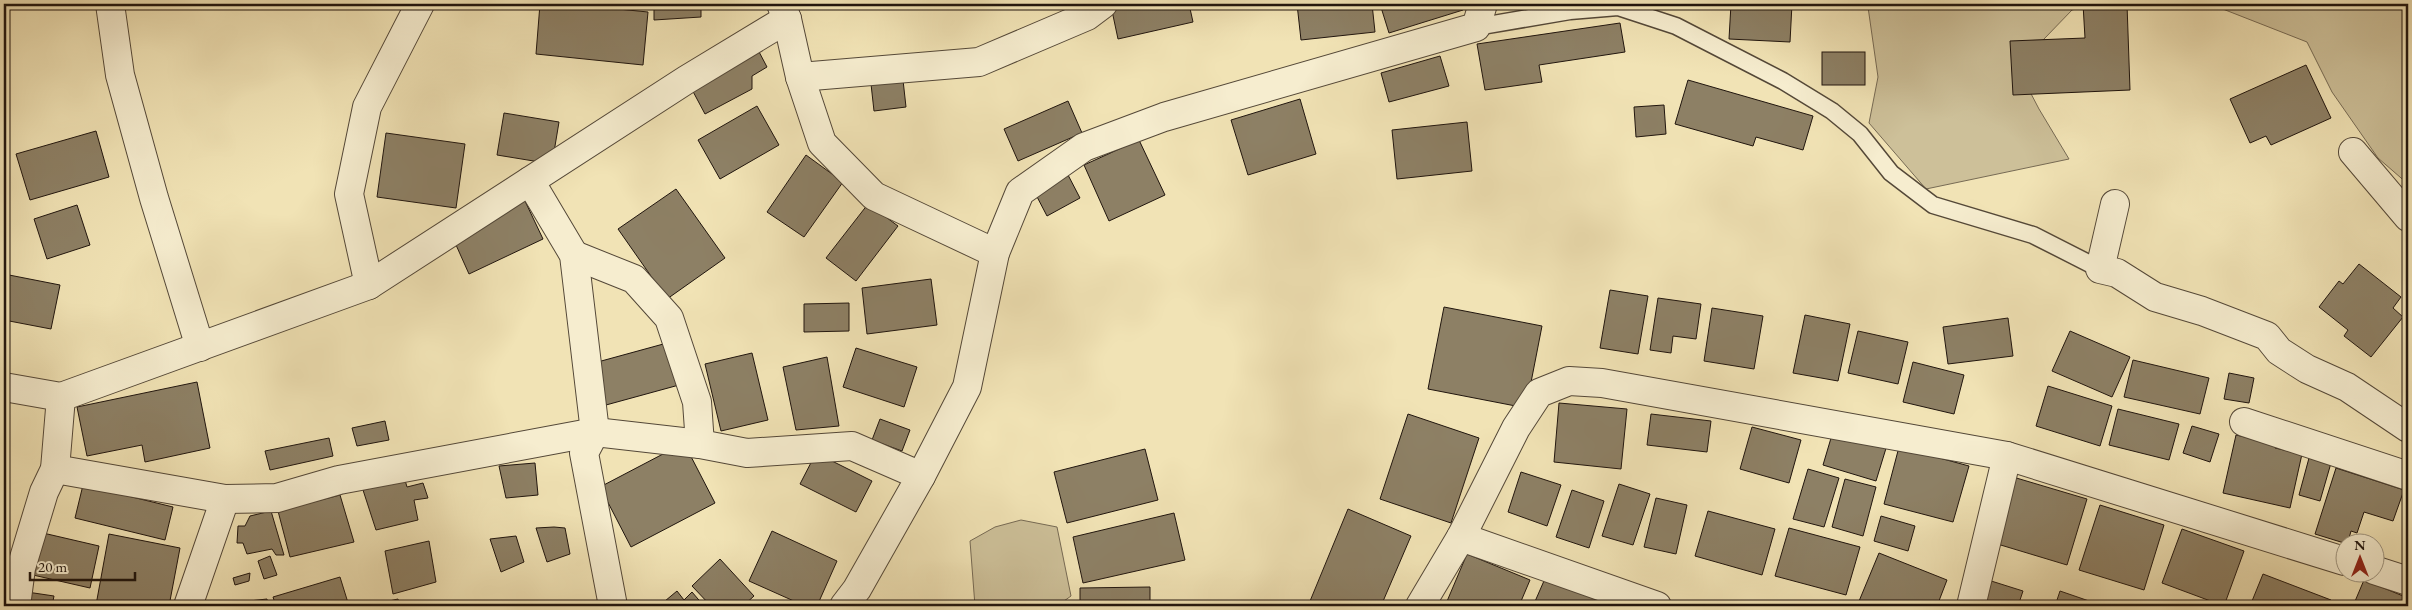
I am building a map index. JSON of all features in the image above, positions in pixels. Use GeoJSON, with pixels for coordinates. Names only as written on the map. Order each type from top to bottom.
{"type":"FeatureCollection","features":[{"type":"Feature","properties":{"kind":"street"},"geometry":{"type":"LineString","coordinates":[[110,4],[120,75],[154,198],[200,347]]}},
{"type":"Feature","properties":{"kind":"street"},"geometry":{"type":"LineString","coordinates":[[369,285],[349,194],[367,107],[420,4]]}},
{"type":"Feature","properties":{"kind":"street"},"geometry":{"type":"LineString","coordinates":[[800,77],[979,62],[1087,16],[1104,4]]}},
{"type":"Feature","properties":{"kind":"street"},"geometry":{"type":"LineString","coordinates":[[4,387],[62,397],[369,285],[686,80],[784,11],[800,77],[822,143],[874,196],[995,253]]}},
{"type":"Feature","properties":{"kind":"street"},"geometry":{"type":"LineString","coordinates":[[844,606],[857,588],[921,476],[967,386],[995,253],[1020,192],[1084,147],[1164,117],[1480,15]]}},
{"type":"Feature","properties":{"kind":"street"},"geometry":{"type":"LineString","coordinates":[[2353,152],[2408,217]]}},
{"type":"Feature","properties":{"kind":"street"},"geometry":{"type":"LineString","coordinates":[[530,181],[574,255],[595,432],[584,453],[613,606]]}},
{"type":"Feature","properties":{"kind":"street"},"geometry":{"type":"LineString","coordinates":[[2115,204],[2100,270],[2117,273],[2155,297],[2202,311],[2267,336],[2279,351],[2307,369],[2347,387],[2408,428]]}},
{"type":"Feature","properties":{"kind":"street"},"geometry":{"type":"LineString","coordinates":[[574,255],[634,279],[670,318],[697,402],[700,444]]}},
{"type":"Feature","properties":{"kind":"street"},"geometry":{"type":"LineString","coordinates":[[1420,606],[1461,537],[1516,428],[1539,393],[1569,381],[1602,383],[2007,456],[2334,558]]}},
{"type":"Feature","properties":{"kind":"street"},"geometry":{"type":"LineString","coordinates":[[16,606],[21,568],[44,492],[55,469],[62,397]]}},
{"type":"Feature","properties":{"kind":"street"},"geometry":{"type":"LineString","coordinates":[[2244,422],[2408,476]]}},
{"type":"Feature","properties":{"kind":"street"},"geometry":{"type":"LineString","coordinates":[[55,469],[225,499],[277,498],[338,480],[595,432],[700,444],[747,453],[852,446],[921,476]]}},
{"type":"Feature","properties":{"kind":"street"},"geometry":{"type":"LineString","coordinates":[[1971,606],[2007,456]]}},
{"type":"Feature","properties":{"kind":"street"},"geometry":{"type":"LineString","coordinates":[[188,606],[225,499]]}},
{"type":"Feature","properties":{"kind":"street"},"geometry":{"type":"LineString","coordinates":[[1461,537],[1657,606]]}},
{"type":"Feature","properties":{"kind":"street"},"geometry":{"type":"LineString","coordinates":[[2384,573],[2408,581]]}},
{"type":"Feature","properties":{"kind":"lane"},"geometry":{"type":"LineString","coordinates":[[1480,15],[1618,8],[1676,26],[1783,81],[1832,110],[1860,134],[1892,173],[1933,206],[2033,235],[2100,270]]}},
{"type":"Feature","properties":{"kind":"shaded area"},"geometry":{"type":"Polygon","coordinates":[[[1885,4],[2094,4],[2072,10],[2017,67],[2039,109],[2069,159],[1926,189],[1869,123],[1878,77],[1868,7],[1885,4]]]}},
{"type":"Feature","properties":{"kind":"shaded area"},"geometry":{"type":"Polygon","coordinates":[[[2210,4],[2408,4],[2408,184],[2378,158],[2332,92],[2307,42],[2210,4]]]}},
{"type":"Feature","properties":{"kind":"shaded area"},"geometry":{"type":"Polygon","coordinates":[[[1021,520],[1057,527],[1071,596],[1057,606],[975,606],[970,541],[995,527],[1021,520]]]}},
{"type":"Feature","properties":{"kind":"building"},"geometry":{"type":"Polygon","coordinates":[[[540,4],[568,4],[648,12],[643,65],[536,54],[540,4]]]}},
{"type":"Feature","properties":{"kind":"building"},"geometry":{"type":"Polygon","coordinates":[[[654,4],[701,4],[701,17],[654,20],[654,4]]]}},
{"type":"Feature","properties":{"kind":"building"},"geometry":{"type":"Polygon","coordinates":[[[1122,4],[1189,4],[1193,22],[1118,39],[1111,6],[1122,4]]]}},
{"type":"Feature","properties":{"kind":"building"},"geometry":{"type":"Polygon","coordinates":[[[1297,4],[1372,4],[1375,32],[1301,40],[1297,4]]]}},
{"type":"Feature","properties":{"kind":"building"},"geometry":{"type":"Polygon","coordinates":[[[1380,4],[1464,4],[1463,10],[1389,33],[1380,4]]]}},
{"type":"Feature","properties":{"kind":"building"},"geometry":{"type":"Polygon","coordinates":[[[1731,4],[1792,4],[1790,42],[1729,39],[1731,4]]]}},
{"type":"Feature","properties":{"kind":"building"},"geometry":{"type":"Polygon","coordinates":[[[2083,4],[2127,4],[2130,90],[2013,95],[2010,41],[2085,38],[2083,4]]]}},
{"type":"Feature","properties":{"kind":"building"},"geometry":{"type":"Polygon","coordinates":[[[1620,23],[1625,52],[1539,65],[1542,82],[1485,90],[1477,44],[1620,23]]]}},
{"type":"Feature","properties":{"kind":"building"},"geometry":{"type":"Polygon","coordinates":[[[757,48],[767,67],[752,76],[752,89],[705,114],[689,84],[757,48]]]}},
{"type":"Feature","properties":{"kind":"building"},"geometry":{"type":"Polygon","coordinates":[[[1822,52],[1865,52],[1865,85],[1822,85],[1822,52]]]}},
{"type":"Feature","properties":{"kind":"building"},"geometry":{"type":"Polygon","coordinates":[[[1440,56],[1449,86],[1389,102],[1381,73],[1440,56]]]}},
{"type":"Feature","properties":{"kind":"building"},"geometry":{"type":"Polygon","coordinates":[[[2306,65],[2331,118],[2271,145],[2266,136],[2250,143],[2230,99],[2306,65]]]}},
{"type":"Feature","properties":{"kind":"building"},"geometry":{"type":"Polygon","coordinates":[[[903,80],[906,107],[874,111],[871,84],[903,80]]]}},
{"type":"Feature","properties":{"kind":"building"},"geometry":{"type":"Polygon","coordinates":[[[1688,80],[1813,116],[1803,150],[1756,137],[1753,146],[1675,124],[1688,80]]]}},
{"type":"Feature","properties":{"kind":"building"},"geometry":{"type":"Polygon","coordinates":[[[1300,99],[1316,154],[1248,175],[1231,120],[1300,99]]]}},
{"type":"Feature","properties":{"kind":"building"},"geometry":{"type":"Polygon","coordinates":[[[1068,101],[1082,133],[1018,161],[1004,129],[1068,101]]]}},
{"type":"Feature","properties":{"kind":"building"},"geometry":{"type":"Polygon","coordinates":[[[1664,105],[1666,134],[1636,137],[1634,107],[1664,105]]]}},
{"type":"Feature","properties":{"kind":"building"},"geometry":{"type":"Polygon","coordinates":[[[757,106],[779,145],[720,179],[698,140],[757,106]]]}},
{"type":"Feature","properties":{"kind":"building"},"geometry":{"type":"Polygon","coordinates":[[[504,113],[559,122],[552,164],[497,155],[504,113]]]}},
{"type":"Feature","properties":{"kind":"building"},"geometry":{"type":"Polygon","coordinates":[[[1467,122],[1472,171],[1397,179],[1392,130],[1467,122]]]}},
{"type":"Feature","properties":{"kind":"building"},"geometry":{"type":"Polygon","coordinates":[[[96,131],[109,177],[30,200],[16,154],[96,131]]]}},
{"type":"Feature","properties":{"kind":"building"},"geometry":{"type":"Polygon","coordinates":[[[386,133],[465,144],[456,208],[377,197],[386,133]]]}},
{"type":"Feature","properties":{"kind":"building"},"geometry":{"type":"Polygon","coordinates":[[[1139,140],[1165,195],[1109,221],[1084,165],[1139,140]]]}},
{"type":"Feature","properties":{"kind":"building"},"geometry":{"type":"Polygon","coordinates":[[[806,155],[843,182],[804,237],[767,212],[806,155]]]}},
{"type":"Feature","properties":{"kind":"building"},"geometry":{"type":"Polygon","coordinates":[[[1067,173],[1080,198],[1047,216],[1034,191],[1067,173]]]}},
{"type":"Feature","properties":{"kind":"building"},"geometry":{"type":"Polygon","coordinates":[[[676,189],[725,258],[667,299],[618,229],[676,189]]]}},
{"type":"Feature","properties":{"kind":"building"},"geometry":{"type":"Polygon","coordinates":[[[525,201],[543,239],[469,274],[452,236],[525,201]]]}},
{"type":"Feature","properties":{"kind":"building"},"geometry":{"type":"Polygon","coordinates":[[[868,204],[898,226],[856,281],[826,258],[868,204]]]}},
{"type":"Feature","properties":{"kind":"building"},"geometry":{"type":"Polygon","coordinates":[[[77,205],[90,245],[47,259],[34,219],[77,205]]]}},
{"type":"Feature","properties":{"kind":"building"},"geometry":{"type":"Polygon","coordinates":[[[2359,264],[2401,297],[2393,308],[2403,317],[2371,357],[2344,336],[2348,330],[2319,307],[2339,281],[2343,284],[2359,264]]]}},
{"type":"Feature","properties":{"kind":"building"},"geometry":{"type":"Polygon","coordinates":[[[4,274],[60,285],[51,329],[4,320],[4,274]]]}},
{"type":"Feature","properties":{"kind":"building"},"geometry":{"type":"Polygon","coordinates":[[[931,279],[937,325],[867,334],[862,288],[931,279]]]}},
{"type":"Feature","properties":{"kind":"building"},"geometry":{"type":"Polygon","coordinates":[[[1610,290],[1648,296],[1638,354],[1600,348],[1610,290]]]}},
{"type":"Feature","properties":{"kind":"building"},"geometry":{"type":"Polygon","coordinates":[[[1658,298],[1701,304],[1696,339],[1673,336],[1671,353],[1650,350],[1658,298]]]}},
{"type":"Feature","properties":{"kind":"building"},"geometry":{"type":"Polygon","coordinates":[[[849,303],[849,331],[804,332],[804,304],[849,303]]]}},
{"type":"Feature","properties":{"kind":"building"},"geometry":{"type":"Polygon","coordinates":[[[1444,307],[1542,326],[1526,408],[1428,389],[1444,307]]]}},
{"type":"Feature","properties":{"kind":"building"},"geometry":{"type":"Polygon","coordinates":[[[1712,308],[1763,316],[1754,369],[1704,361],[1712,308]]]}},
{"type":"Feature","properties":{"kind":"building"},"geometry":{"type":"Polygon","coordinates":[[[1805,315],[1850,324],[1838,381],[1793,373],[1805,315]]]}},
{"type":"Feature","properties":{"kind":"building"},"geometry":{"type":"Polygon","coordinates":[[[2008,318],[2013,356],[1948,364],[1943,327],[2008,318]]]}},
{"type":"Feature","properties":{"kind":"building"},"geometry":{"type":"Polygon","coordinates":[[[1858,331],[1908,342],[1898,384],[1848,373],[1858,331]]]}},
{"type":"Feature","properties":{"kind":"building"},"geometry":{"type":"Polygon","coordinates":[[[2070,331],[2130,357],[2112,397],[2052,371],[2070,331]]]}},
{"type":"Feature","properties":{"kind":"building"},"geometry":{"type":"Polygon","coordinates":[[[667,343],[679,385],[606,405],[594,363],[667,343]]]}},
{"type":"Feature","properties":{"kind":"building"},"geometry":{"type":"Polygon","coordinates":[[[856,348],[917,367],[904,407],[843,387],[856,348]]]}},
{"type":"Feature","properties":{"kind":"building"},"geometry":{"type":"Polygon","coordinates":[[[752,353],[768,420],[721,431],[705,364],[752,353]]]}},
{"type":"Feature","properties":{"kind":"building"},"geometry":{"type":"Polygon","coordinates":[[[827,357],[839,426],[796,430],[783,367],[827,357]]]}},
{"type":"Feature","properties":{"kind":"building"},"geometry":{"type":"Polygon","coordinates":[[[2133,360],[2209,378],[2200,414],[2124,397],[2133,360]]]}},
{"type":"Feature","properties":{"kind":"building"},"geometry":{"type":"Polygon","coordinates":[[[1913,362],[1964,375],[1954,414],[1903,402],[1913,362]]]}},
{"type":"Feature","properties":{"kind":"building"},"geometry":{"type":"Polygon","coordinates":[[[2229,373],[2254,378],[2249,403],[2224,399],[2229,373]]]}},
{"type":"Feature","properties":{"kind":"building"},"geometry":{"type":"Polygon","coordinates":[[[197,382],[210,448],[145,462],[142,445],[87,456],[77,407],[197,382]]]}},
{"type":"Feature","properties":{"kind":"building"},"geometry":{"type":"Polygon","coordinates":[[[2048,386],[2112,406],[2100,446],[2036,426],[2048,386]]]}},
{"type":"Feature","properties":{"kind":"building"},"geometry":{"type":"Polygon","coordinates":[[[1559,403],[1627,409],[1621,469],[1554,462],[1559,403]]]}},
{"type":"Feature","properties":{"kind":"building"},"geometry":{"type":"Polygon","coordinates":[[[2118,409],[2179,424],[2169,460],[2109,445],[2118,409]]]}},
{"type":"Feature","properties":{"kind":"building"},"geometry":{"type":"Polygon","coordinates":[[[1408,414],[1479,438],[1451,523],[1380,499],[1408,414]]]}},
{"type":"Feature","properties":{"kind":"building"},"geometry":{"type":"Polygon","coordinates":[[[1651,414],[1711,421],[1707,452],[1647,445],[1651,414]]]}},
{"type":"Feature","properties":{"kind":"building"},"geometry":{"type":"Polygon","coordinates":[[[880,419],[910,430],[902,451],[872,440],[880,419]]]}},
{"type":"Feature","properties":{"kind":"building"},"geometry":{"type":"Polygon","coordinates":[[[385,421],[389,440],[357,446],[352,428],[385,421]]]}},
{"type":"Feature","properties":{"kind":"building"},"geometry":{"type":"Polygon","coordinates":[[[2192,426],[2219,434],[2210,462],[2183,453],[2192,426]]]}},
{"type":"Feature","properties":{"kind":"building"},"geometry":{"type":"Polygon","coordinates":[[[1752,427],[1801,440],[1789,483],[1740,469],[1752,427]]]}},
{"type":"Feature","properties":{"kind":"building"},"geometry":{"type":"Polygon","coordinates":[[[1834,428],[1887,445],[1876,481],[1823,465],[1834,428]]]}},
{"type":"Feature","properties":{"kind":"building"},"geometry":{"type":"Polygon","coordinates":[[[2236,435],[2276,444],[2275,448],[2302,454],[2290,508],[2223,493],[2236,435]]]}},
{"type":"Feature","properties":{"kind":"building"},"geometry":{"type":"Polygon","coordinates":[[[329,438],[333,456],[270,470],[265,451],[329,438]]]}},
{"type":"Feature","properties":{"kind":"building"},"geometry":{"type":"Polygon","coordinates":[[[684,443],[715,503],[631,547],[600,487],[684,443]]]}},
{"type":"Feature","properties":{"kind":"building"},"geometry":{"type":"Polygon","coordinates":[[[1899,447],[1969,466],[1953,522],[1884,504],[1899,447]]]}},
{"type":"Feature","properties":{"kind":"building"},"geometry":{"type":"Polygon","coordinates":[[[1145,449],[1158,500],[1067,523],[1054,472],[1145,449]]]}},
{"type":"Feature","properties":{"kind":"building"},"geometry":{"type":"Polygon","coordinates":[[[816,453],[872,481],[856,512],[800,484],[816,453]]]}},
{"type":"Feature","properties":{"kind":"building"},"geometry":{"type":"Polygon","coordinates":[[[2309,458],[2331,463],[2320,501],[2299,495],[2309,458]]]}},
{"type":"Feature","properties":{"kind":"building"},"geometry":{"type":"Polygon","coordinates":[[[535,463],[538,495],[506,498],[499,466],[535,463]]]}},
{"type":"Feature","properties":{"kind":"building"},"geometry":{"type":"Polygon","coordinates":[[[2336,468],[2404,490],[2393,521],[2364,512],[2357,532],[2334,532],[2334,540],[2315,534],[2336,468]]]}},
{"type":"Feature","properties":{"kind":"building"},"geometry":{"type":"Polygon","coordinates":[[[1808,469],[1839,478],[1824,527],[1793,519],[1808,469]]]}},
{"type":"Feature","properties":{"kind":"building"},"geometry":{"type":"Polygon","coordinates":[[[1521,472],[1561,485],[1547,526],[1508,512],[1521,472]]]}},
{"type":"Feature","properties":{"kind":"building"},"geometry":{"type":"Polygon","coordinates":[[[2013,477],[2087,499],[2067,565],[1994,543],[2013,477]]]}},
{"type":"Feature","properties":{"kind":"building"},"geometry":{"type":"Polygon","coordinates":[[[1845,479],[1876,487],[1863,536],[1832,527],[1845,479]]]}},
{"type":"Feature","properties":{"kind":"building"},"geometry":{"type":"Polygon","coordinates":[[[405,480],[407,487],[423,483],[428,498],[414,500],[418,520],[376,530],[363,490],[405,480]]]}},
{"type":"Feature","properties":{"kind":"building"},"geometry":{"type":"Polygon","coordinates":[[[1619,484],[1650,494],[1633,545],[1602,536],[1619,484]]]}},
{"type":"Feature","properties":{"kind":"building"},"geometry":{"type":"Polygon","coordinates":[[[83,485],[173,507],[165,540],[75,518],[83,485]]]}},
{"type":"Feature","properties":{"kind":"building"},"geometry":{"type":"Polygon","coordinates":[[[1572,490],[1604,501],[1589,548],[1556,537],[1572,490]]]}},
{"type":"Feature","properties":{"kind":"building"},"geometry":{"type":"Polygon","coordinates":[[[340,495],[354,542],[290,557],[278,511],[340,495]]]}},
{"type":"Feature","properties":{"kind":"building"},"geometry":{"type":"Polygon","coordinates":[[[1656,498],[1687,505],[1676,554],[1644,547],[1656,498]]]}},
{"type":"Feature","properties":{"kind":"building"},"geometry":{"type":"Polygon","coordinates":[[[2100,505],[2164,525],[2144,590],[2079,570],[2100,505]]]}},
{"type":"Feature","properties":{"kind":"building"},"geometry":{"type":"Polygon","coordinates":[[[1348,509],[1411,536],[1381,606],[1308,606],[1348,509]]]}},
{"type":"Feature","properties":{"kind":"building"},"geometry":{"type":"Polygon","coordinates":[[[271,511],[284,555],[276,555],[272,549],[247,554],[243,543],[237,543],[238,526],[245,526],[250,516],[271,511]]]}},
{"type":"Feature","properties":{"kind":"building"},"geometry":{"type":"Polygon","coordinates":[[[1708,511],[1775,529],[1762,575],[1695,556],[1708,511]]]}},
{"type":"Feature","properties":{"kind":"building"},"geometry":{"type":"Polygon","coordinates":[[[1174,513],[1185,560],[1083,583],[1073,537],[1174,513]]]}},
{"type":"Feature","properties":{"kind":"building"},"geometry":{"type":"Polygon","coordinates":[[[1881,516],[1915,526],[1908,551],[1874,541],[1881,516]]]}},
{"type":"Feature","properties":{"kind":"building"},"geometry":{"type":"Polygon","coordinates":[[[536,528],[565,528],[570,554],[547,562],[536,528]]]}},
{"type":"Feature","properties":{"kind":"building"},"geometry":{"type":"Polygon","coordinates":[[[1789,528],[1860,547],[1846,595],[1775,576],[1789,528]]]}},
{"type":"Feature","properties":{"kind":"building"},"geometry":{"type":"Polygon","coordinates":[[[2182,529],[2244,551],[2224,606],[2162,583],[2182,529]]]}},
{"type":"Feature","properties":{"kind":"building"},"geometry":{"type":"Polygon","coordinates":[[[772,531],[837,561],[817,606],[805,606],[749,581],[772,531]]]}},
{"type":"Feature","properties":{"kind":"building"},"geometry":{"type":"Polygon","coordinates":[[[43,533],[99,546],[90,588],[33,575],[43,533]]]}},
{"type":"Feature","properties":{"kind":"building"},"geometry":{"type":"Polygon","coordinates":[[[109,534],[180,548],[169,606],[96,605],[109,534]]]}},
{"type":"Feature","properties":{"kind":"building"},"geometry":{"type":"Polygon","coordinates":[[[516,536],[524,562],[501,572],[490,539],[516,536]]]}},
{"type":"Feature","properties":{"kind":"building"},"geometry":{"type":"Polygon","coordinates":[[[429,541],[436,582],[393,594],[385,551],[429,541]]]}},
{"type":"Feature","properties":{"kind":"building"},"geometry":{"type":"Polygon","coordinates":[[[1879,553],[1947,580],[1937,606],[1857,606],[1879,553]]]}},
{"type":"Feature","properties":{"kind":"building"},"geometry":{"type":"Polygon","coordinates":[[[1467,554],[1530,580],[1519,606],[1445,606],[1467,554]]]}},
{"type":"Feature","properties":{"kind":"building"},"geometry":{"type":"Polygon","coordinates":[[[270,556],[277,575],[264,579],[258,561],[270,556]]]}},
{"type":"Feature","properties":{"kind":"building"},"geometry":{"type":"Polygon","coordinates":[[[720,559],[754,596],[743,606],[711,606],[692,586],[720,559]]]}},
{"type":"Feature","properties":{"kind":"building"},"geometry":{"type":"Polygon","coordinates":[[[250,573],[249,581],[235,585],[233,578],[250,573]]]}},
{"type":"Feature","properties":{"kind":"building"},"geometry":{"type":"Polygon","coordinates":[[[1547,574],[1610,600],[1607,606],[1533,606],[1547,574]]]}},
{"type":"Feature","properties":{"kind":"building"},"geometry":{"type":"Polygon","coordinates":[[[2263,574],[2331,600],[2328,606],[2250,606],[2263,574]]]}},
{"type":"Feature","properties":{"kind":"building"},"geometry":{"type":"Polygon","coordinates":[[[340,577],[349,606],[276,606],[273,597],[340,577]]]}},
{"type":"Feature","properties":{"kind":"building"},"geometry":{"type":"Polygon","coordinates":[[[1988,580],[2023,591],[2018,606],[1980,606],[1988,580]]]}},
{"type":"Feature","properties":{"kind":"building"},"geometry":{"type":"Polygon","coordinates":[[[2363,582],[2369,582],[2408,598],[2408,606],[2353,606],[2363,582]]]}},
{"type":"Feature","properties":{"kind":"building"},"geometry":{"type":"Polygon","coordinates":[[[1150,587],[1150,606],[1080,606],[1080,588],[1150,587]]]}},
{"type":"Feature","properties":{"kind":"building"},"geometry":{"type":"Polygon","coordinates":[[[677,591],[684,600],[692,592],[704,606],[659,606],[677,591]]]}},
{"type":"Feature","properties":{"kind":"building"},"geometry":{"type":"Polygon","coordinates":[[[2060,591],[2092,602],[2090,606],[2055,606],[2060,591]]]}},
{"type":"Feature","properties":{"kind":"building"},"geometry":{"type":"Polygon","coordinates":[[[27,592],[54,596],[52,606],[25,606],[27,592]]]}},
{"type":"Feature","properties":{"kind":"building"},"geometry":{"type":"Polygon","coordinates":[[[267,599],[268,606],[204,606],[267,599]]]}},
{"type":"Feature","properties":{"kind":"building"},"geometry":{"type":"Polygon","coordinates":[[[398,599],[400,606],[367,606],[398,599]]]}}]}
